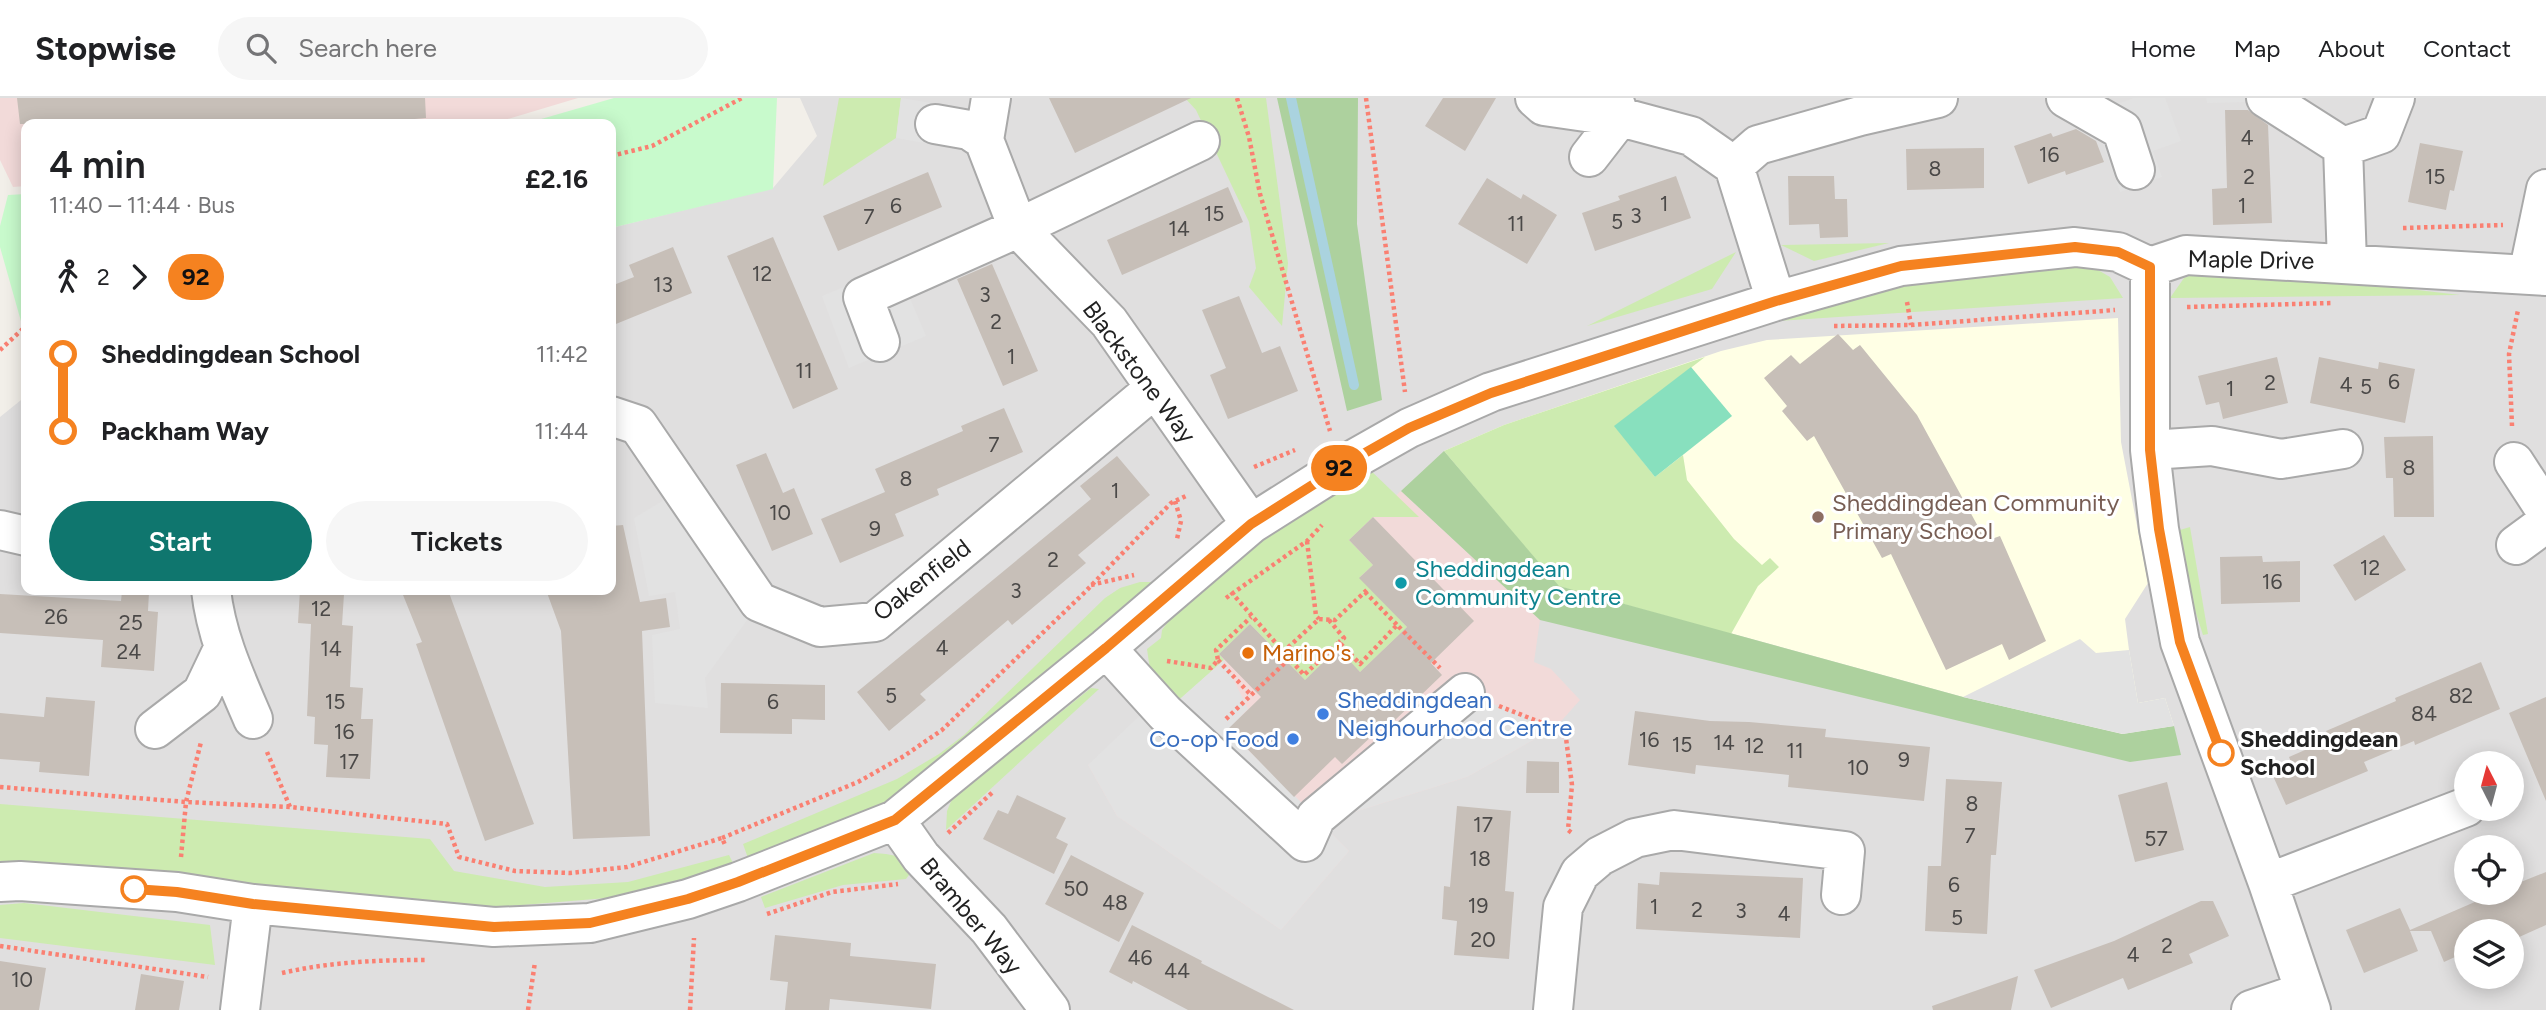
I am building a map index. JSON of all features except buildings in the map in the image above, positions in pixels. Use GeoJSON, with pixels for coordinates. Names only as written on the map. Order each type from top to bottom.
{"type":"FeatureCollection","features":[{"type":"Feature","properties":{"kind":"street"},"geometry":{"type":"LineString","coordinates":[[935,124],[969,130],[984,139],[991,98]]}},
{"type":"Feature","properties":{"kind":"street"},"geometry":{"type":"LineString","coordinates":[[1535,98],[1544,106],[1617,108],[1691,136],[1734,166],[1776,301]]}},
{"type":"Feature","properties":{"kind":"street"},"geometry":{"type":"LineString","coordinates":[[1734,166],[1758,145],[1858,107],[1938,98]]}},
{"type":"Feature","properties":{"kind":"street"},"geometry":{"type":"LineString","coordinates":[[2066,98],[2122,130],[2135,170]]}},
{"type":"Feature","properties":{"kind":"street"},"geometry":{"type":"LineString","coordinates":[[2266,98],[2343,146],[2381,134],[2395,98]]}},
{"type":"Feature","properties":{"kind":"street"},"geometry":{"type":"LineString","coordinates":[[1589,157],[1617,108]]}},
{"type":"Feature","properties":{"kind":"street","name":"Blackstone Way"},"geometry":{"type":"LineString","coordinates":[[984,139],[1018,228],[1109,322],[1251,524]]}},
{"type":"Feature","properties":{"kind":"street"},"geometry":{"type":"LineString","coordinates":[[880,342],[863,297],[1018,228],[1200,141]]}},
{"type":"Feature","properties":{"kind":"street"},"geometry":{"type":"LineString","coordinates":[[2343,146],[2347,263]]}},
{"type":"Feature","properties":{"kind":"street"},"geometry":{"type":"LineString","coordinates":[[2537,275],[2543,207]]}},
{"type":"Feature","properties":{"kind":"street"},"geometry":{"type":"LineString","coordinates":[[0,882],[20,881],[177,892],[253,904],[494,927],[590,923],[688,899],[895,820],[1116,659],[1251,524],[1409,428],[1491,393],[1776,301],[1901,266],[2075,247],[2118,252],[2150,267],[2150,450],[2159,529],[2180,642],[2308,1001],[2251,1010]]}},
{"type":"Feature","properties":{"kind":"street","name":"Maple Drive"},"geometry":{"type":"LineString","coordinates":[[2150,267],[2186,255],[2537,275]]}},
{"type":"Feature","properties":{"kind":"street","name":"Oakenfield"},"geometry":{"type":"LineString","coordinates":[[616,418],[638,425],[759,602],[820,627],[875,622],[1154,389]]}},
{"type":"Feature","properties":{"kind":"street"},"geometry":{"type":"LineString","coordinates":[[2150,450],[2212,446],[2281,459],[2343,449]]}},
{"type":"Feature","properties":{"kind":"street"},"geometry":{"type":"LineString","coordinates":[[2514,462],[2546,512]]}},
{"type":"Feature","properties":{"kind":"street"},"geometry":{"type":"LineString","coordinates":[[2516,545],[2546,523]]}},
{"type":"Feature","properties":{"kind":"street"},"geometry":{"type":"LineString","coordinates":[[0,530],[21,535]]}},
{"type":"Feature","properties":{"kind":"street"},"geometry":{"type":"LineString","coordinates":[[212,595],[223,649],[253,719]]}},
{"type":"Feature","properties":{"kind":"street"},"geometry":{"type":"LineString","coordinates":[[155,729],[202,693],[223,649]]}},
{"type":"Feature","properties":{"kind":"street"},"geometry":{"type":"LineString","coordinates":[[1116,659],[1165,713],[1305,842],[1316,817],[1465,693]]}},
{"type":"Feature","properties":{"kind":"street"},"geometry":{"type":"LineString","coordinates":[[2268,883],[2454,812]]}},
{"type":"Feature","properties":{"kind":"street","name":"Bramber Way"},"geometry":{"type":"LineString","coordinates":[[895,820],[921,857],[989,929],[1050,1010]]}},
{"type":"Feature","properties":{"kind":"street"},"geometry":{"type":"LineString","coordinates":[[1553,1010],[1563,907],[1580,873],[1600,856],[1635,838],[1674,830],[1844,851],[1841,895]]}},
{"type":"Feature","properties":{"kind":"street"},"geometry":{"type":"LineString","coordinates":[[242,996],[253,904]]}},
{"type":"Feature","properties":{"kind":"path"},"geometry":{"type":"LineString","coordinates":[[616,155],[652,146],[742,98]]}},
{"type":"Feature","properties":{"kind":"path"},"geometry":{"type":"LineString","coordinates":[[1237,98],[1249,137],[1260,194],[1331,436]]}},
{"type":"Feature","properties":{"kind":"path"},"geometry":{"type":"LineString","coordinates":[[1366,98],[1409,428]]}},
{"type":"Feature","properties":{"kind":"path"},"geometry":{"type":"LineString","coordinates":[[2401,228],[2543,207]]}},
{"type":"Feature","properties":{"kind":"path"},"geometry":{"type":"LineString","coordinates":[[2514,462],[2509,354],[2537,275]]}},
{"type":"Feature","properties":{"kind":"path"},"geometry":{"type":"LineString","coordinates":[[1831,326],[1911,325],[2149,307],[2342,303]]}},
{"type":"Feature","properties":{"kind":"path"},"geometry":{"type":"LineString","coordinates":[[0,350],[21,331]]}},
{"type":"Feature","properties":{"kind":"path"},"geometry":{"type":"LineString","coordinates":[[0,787],[186,802],[290,807],[447,824],[459,857],[515,871],[570,873],[627,867],[723,838],[858,782],[914,750],[942,730],[1175,501],[1306,446]]}},
{"type":"Feature","properties":{"kind":"path"},"geometry":{"type":"LineString","coordinates":[[1175,501],[1181,521],[1176,544]]}},
{"type":"Feature","properties":{"kind":"path"},"geometry":{"type":"LineString","coordinates":[[1222,601],[1307,541],[1325,522]]}},
{"type":"Feature","properties":{"kind":"path"},"geometry":{"type":"LineString","coordinates":[[1307,541],[1316,616],[1319,619]]}},
{"type":"Feature","properties":{"kind":"path"},"geometry":{"type":"LineString","coordinates":[[1090,585],[1135,575],[1143,570]]}},
{"type":"Feature","properties":{"kind":"path"},"geometry":{"type":"LineString","coordinates":[[1283,652],[1319,619],[1335,620],[1367,590],[1397,625],[1465,693],[1555,728],[1566,738],[1572,785],[1568,830],[1600,856]]}},
{"type":"Feature","properties":{"kind":"path"},"geometry":{"type":"LineString","coordinates":[[1232,594],[1304,675],[1343,638],[1328,620]]}},
{"type":"Feature","properties":{"kind":"path"},"geometry":{"type":"LineString","coordinates":[[1251,617],[1216,650],[1219,660],[1251,695]]}},
{"type":"Feature","properties":{"kind":"path"},"geometry":{"type":"LineString","coordinates":[[1339,642],[1360,664],[1397,625]]}},
{"type":"Feature","properties":{"kind":"path"},"geometry":{"type":"LineString","coordinates":[[1116,659],[1142,657],[1211,668],[1219,660]]}},
{"type":"Feature","properties":{"kind":"path"},"geometry":{"type":"LineString","coordinates":[[1200,744],[1289,659]]}},
{"type":"Feature","properties":{"kind":"path"},"geometry":{"type":"LineString","coordinates":[[253,719],[290,807]]}},
{"type":"Feature","properties":{"kind":"path"},"geometry":{"type":"LineString","coordinates":[[177,892],[186,802],[202,738]]}},
{"type":"Feature","properties":{"kind":"path"},"geometry":{"type":"LineString","coordinates":[[766,914],[832,892],[906,883],[921,857],[1003,783]]}},
{"type":"Feature","properties":{"kind":"path"},"geometry":{"type":"LineString","coordinates":[[723,838],[738,882]]}},
{"type":"Feature","properties":{"kind":"path"},"geometry":{"type":"LineString","coordinates":[[690,1010],[694,938]]}},
{"type":"Feature","properties":{"kind":"path"},"geometry":{"type":"LineString","coordinates":[[0,946],[242,996]]}},
{"type":"Feature","properties":{"kind":"path"},"geometry":{"type":"LineString","coordinates":[[527,1010],[535,962]]}},
{"type":"Feature","properties":{"kind":"shaded area"},"geometry":{"type":"Polygon","coordinates":[[[0,98],[382,98],[384,119],[21,119],[21,186],[13,187],[0,160],[0,98]]]}},
{"type":"Feature","properties":{"kind":"shaded area"},"geometry":{"type":"Polygon","coordinates":[[[390,98],[578,98],[508,119],[392,119],[390,98]]]}},
{"type":"Feature","properties":{"kind":"shaded area"},"geometry":{"type":"Polygon","coordinates":[[[800,98],[2546,98],[2546,1010],[0,1010],[0,417],[21,400],[21,595],[616,595],[616,227],[773,188],[817,136],[800,98]]]}},
{"type":"Feature","properties":{"kind":"shaded area"},"geometry":{"type":"Polygon","coordinates":[[[901,98],[973,110],[965,150],[896,138],[901,98]]]}},
{"type":"Feature","properties":{"kind":"shaded area"},"geometry":{"type":"Polygon","coordinates":[[[2134,98],[2165,98],[2181,141],[2153,151],[2162,177],[2120,192],[2092,113],[2134,98]]]}},
{"type":"Feature","properties":{"kind":"shaded area"},"geometry":{"type":"Polygon","coordinates":[[[2206,98],[2247,98],[2247,102],[2207,103],[2206,98]]]}},
{"type":"Feature","properties":{"kind":"shaded area"},"geometry":{"type":"Polygon","coordinates":[[[896,266],[926,336],[849,368],[822,296],[896,266]]]}},
{"type":"Feature","properties":{"kind":"shaded area","name":"Sheddingdean Community Primary School"},"geometry":{"type":"Polygon","coordinates":[[[2118,318],[2121,442],[2148,583],[2125,619],[2129,650],[2138,703],[2165,698],[2174,726],[2123,734],[1963,697],[1558,586],[1444,451],[1504,425],[1721,351],[1767,340],[2118,318]]]}},
{"type":"Feature","properties":{"kind":"shaded area"},"geometry":{"type":"Polygon","coordinates":[[[1401,491],[1540,620],[1534,662],[1551,669],[1580,700],[1555,728],[1467,777],[1348,814],[1328,830],[1349,851],[1281,930],[1117,816],[1088,765],[1165,712],[1192,689],[1224,659],[1219,654],[1250,624],[1401,491]]]}},
{"type":"Feature","properties":{"kind":"shaded area"},"geometry":{"type":"Polygon","coordinates":[[[664,500],[750,616],[705,678],[708,708],[655,703],[652,635],[680,629],[675,592],[649,596],[634,518],[664,500]]]}},
{"type":"Feature","properties":{"kind":"shaded area"},"geometry":{"type":"Polygon","coordinates":[[[2080,639],[2096,653],[2129,650],[2138,703],[2165,698],[2174,726],[2123,734],[1963,697],[2080,639]]]}},
{"type":"Feature","properties":{"kind":"shaded area"},"geometry":{"type":"Polygon","coordinates":[[[1224,660],[1248,709],[1228,730],[1316,817],[1465,693],[1555,728],[1467,777],[1348,814],[1328,830],[1349,851],[1281,930],[1117,816],[1088,765],[1155,701],[1165,712],[1224,660]]]}},
{"type":"Feature","properties":{"kind":"green space"},"geometry":{"type":"Polygon","coordinates":[[[614,98],[777,98],[773,189],[616,227],[616,119],[541,119],[614,98]]]}},
{"type":"Feature","properties":{"kind":"green space"},"geometry":{"type":"Polygon","coordinates":[[[839,98],[901,98],[896,138],[823,186],[839,98]]]}},
{"type":"Feature","properties":{"kind":"green space"},"geometry":{"type":"Polygon","coordinates":[[[1185,98],[1266,98],[1288,263],[1282,326],[1249,287],[1256,268],[1249,222],[1196,110],[1185,98]]]}},
{"type":"Feature","properties":{"kind":"green space"},"geometry":{"type":"Polygon","coordinates":[[[1277,98],[1358,98],[1357,224],[1382,400],[1347,411],[1277,98]]]}},
{"type":"Feature","properties":{"kind":"green space"},"geometry":{"type":"Polygon","coordinates":[[[21,194],[21,321],[0,247],[0,226],[8,195],[21,194]]]}},
{"type":"Feature","properties":{"kind":"green space"},"geometry":{"type":"Polygon","coordinates":[[[1889,243],[1814,261],[1781,245],[1889,243]]]}},
{"type":"Feature","properties":{"kind":"green space"},"geometry":{"type":"Polygon","coordinates":[[[1736,252],[1712,289],[1587,326],[1736,252]]]}},
{"type":"Feature","properties":{"kind":"green space"},"geometry":{"type":"Polygon","coordinates":[[[2086,263],[2110,277],[2123,298],[1734,324],[1930,276],[2086,263]]]}},
{"type":"Feature","properties":{"kind":"green space"},"geometry":{"type":"Polygon","coordinates":[[[2214,266],[2460,295],[2170,298],[2184,278],[2214,266]]]}},
{"type":"Feature","properties":{"kind":"green space"},"geometry":{"type":"Polygon","coordinates":[[[1705,357],[1615,426],[1655,477],[1683,455],[1687,480],[1734,539],[1762,565],[1770,558],[1779,567],[1758,586],[1731,634],[1558,586],[1444,451],[1504,425],[1705,357]]]}},
{"type":"Feature","properties":{"kind":"green space"},"geometry":{"type":"Polygon","coordinates":[[[1691,367],[1732,416],[1655,477],[1614,426],[1691,367]]]}},
{"type":"Feature","properties":{"kind":"green space"},"geometry":{"type":"Polygon","coordinates":[[[1444,451],[1559,586],[1963,697],[2122,734],[2174,726],[2181,755],[2130,762],[1540,620],[1401,491],[1444,451]]]}},
{"type":"Feature","properties":{"kind":"green space"},"geometry":{"type":"Polygon","coordinates":[[[1366,466],[1419,517],[1373,517],[1349,540],[1373,565],[1360,577],[1407,627],[1360,672],[1338,649],[1305,680],[1250,624],[1219,654],[1224,660],[1182,698],[1173,698],[1150,670],[1147,649],[1161,638],[1162,630],[1196,583],[1366,466]]]}},
{"type":"Feature","properties":{"kind":"green space"},"geometry":{"type":"Polygon","coordinates":[[[2190,527],[2208,634],[2203,635],[2176,551],[2173,532],[2190,527]]]}},
{"type":"Feature","properties":{"kind":"green space"},"geometry":{"type":"Polygon","coordinates":[[[1140,582],[1155,582],[900,795],[859,819],[749,861],[743,844],[897,779],[939,754],[964,735],[1105,598],[1120,588],[1140,582]]]}},
{"type":"Feature","properties":{"kind":"green space"},"geometry":{"type":"Polygon","coordinates":[[[1091,688],[1099,689],[946,830],[947,811],[952,799],[1091,688]]]}},
{"type":"Feature","properties":{"kind":"green space"},"geometry":{"type":"Polygon","coordinates":[[[0,804],[430,839],[454,871],[545,887],[628,882],[729,855],[736,869],[607,898],[500,907],[0,861],[0,804]]]}},
{"type":"Feature","properties":{"kind":"green space"},"geometry":{"type":"Polygon","coordinates":[[[874,853],[901,859],[912,871],[906,879],[843,885],[765,908],[761,897],[874,853]]]}},
{"type":"Feature","properties":{"kind":"green space"},"geometry":{"type":"Polygon","coordinates":[[[24,903],[210,925],[215,965],[0,938],[0,905],[24,903]]]}},
{"type":"Feature","properties":{"kind":"waterway"},"geometry":{"type":"LineString","coordinates":[[1291,98],[1354,385]]}},
{"type":"Feature","properties":{"kind":"bus line","name":"92"},"geometry":{"type":"LineString","coordinates":[[134,889],[177,892],[253,904],[494,927],[590,923],[688,899],[895,820],[1106,648],[1251,524],[1409,428],[1491,393],[1776,301],[1901,266],[2075,247],[2118,252],[2150,267],[2150,450],[2159,529],[2180,642],[2221,753]]}},
{"type":"Feature","properties":{"kind":"place","name":"Sheddingdean Community Primary School"},"geometry":{"type":"Point","coordinates":[1818,517]}},
{"type":"Feature","properties":{"kind":"place","name":"Sheddingdean Community Centre"},"geometry":{"type":"Point","coordinates":[1401,583]}},
{"type":"Feature","properties":{"kind":"place","name":"Marino's"},"geometry":{"type":"Point","coordinates":[1248,653]}},
{"type":"Feature","properties":{"kind":"place","name":"Sheddingdean Neighourhood Centre"},"geometry":{"type":"Point","coordinates":[1323,714]}},
{"type":"Feature","properties":{"kind":"place","name":"Co-op Food"},"geometry":{"type":"Point","coordinates":[1293,739]}},
{"type":"Feature","properties":{"kind":"place","name":"Sheddingdean School"},"geometry":{"type":"Point","coordinates":[2221,753]}}]}
